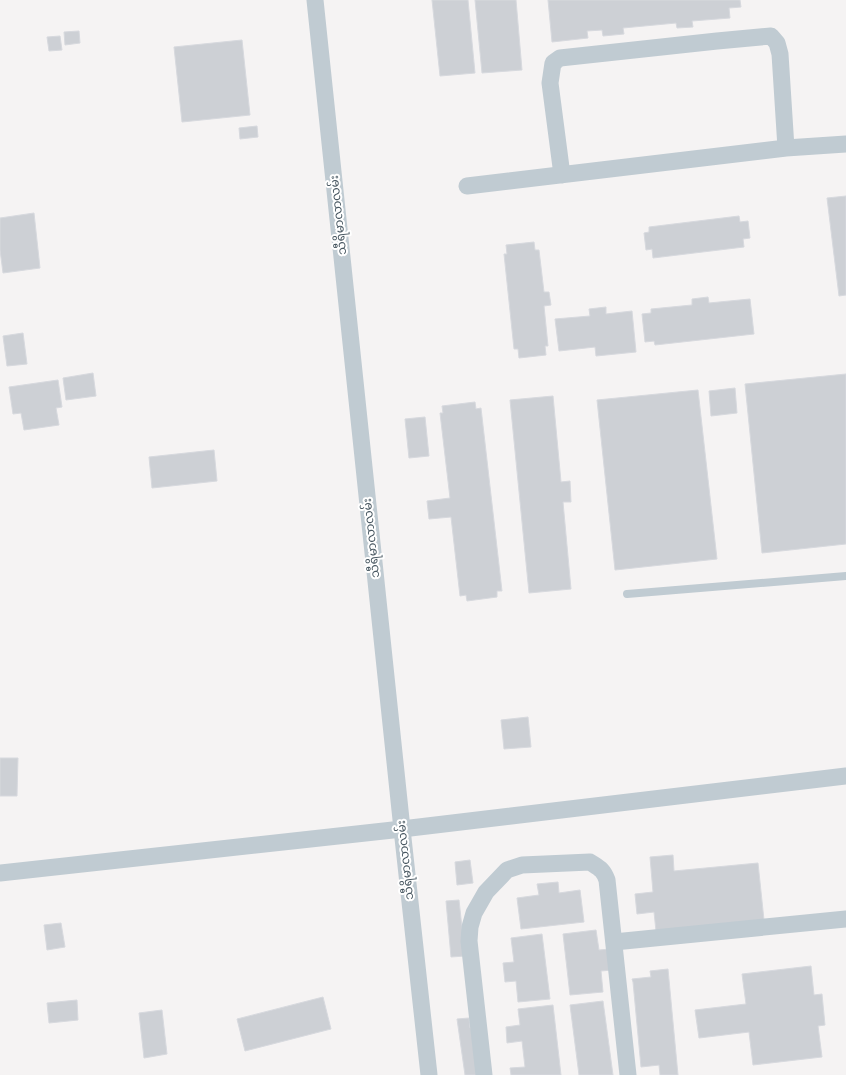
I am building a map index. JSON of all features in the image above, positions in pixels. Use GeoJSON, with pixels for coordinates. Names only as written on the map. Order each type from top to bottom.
{"type":"FeatureCollection","features":[{"type":"Feature","properties":{"kind":"street","name":"သီရိမာလာလမ်း"},"geometry":{"type":"LineString","coordinates":[[315,0],[429,1075]]}},
{"type":"Feature","properties":{"kind":"street"},"geometry":{"type":"LineString","coordinates":[[562,175],[550,83],[553,64],[560,58],[771,36],[778,43],[780,54],[786,148]]}},
{"type":"Feature","properties":{"kind":"street"},"geometry":{"type":"LineString","coordinates":[[466,186],[786,148],[846,144]]}},
{"type":"Feature","properties":{"kind":"street"},"geometry":{"type":"LineString","coordinates":[[0,873],[402,829],[846,776]]}},
{"type":"Feature","properties":{"kind":"street"},"geometry":{"type":"LineString","coordinates":[[484,1075],[469,941],[470,927],[474,913],[486,892],[508,870],[522,865],[590,862],[604,872],[607,880],[628,1075]]}},
{"type":"Feature","properties":{"kind":"street"},"geometry":{"type":"LineString","coordinates":[[614,942],[846,919]]}},
{"type":"Feature","properties":{"kind":"lane"},"geometry":{"type":"LineString","coordinates":[[627,594],[846,576]]}},
{"type":"Feature","properties":{"kind":"building"},"geometry":{"type":"Polygon","coordinates":[[[432,0],[468,0],[475,73],[440,76],[432,0]]]}},
{"type":"Feature","properties":{"kind":"building"},"geometry":{"type":"Polygon","coordinates":[[[475,0],[516,0],[522,70],[482,73],[475,0]]]}},
{"type":"Feature","properties":{"kind":"building"},"geometry":{"type":"Polygon","coordinates":[[[548,0],[740,0],[741,7],[729,8],[730,18],[692,21],[693,27],[677,28],[676,23],[623,28],[624,34],[603,36],[602,30],[587,31],[588,38],[552,42],[548,0]]]}},
{"type":"Feature","properties":{"kind":"building"},"geometry":{"type":"Polygon","coordinates":[[[79,31],[80,43],[65,45],[64,32],[79,31]]]}},
{"type":"Feature","properties":{"kind":"building"},"geometry":{"type":"Polygon","coordinates":[[[60,36],[62,50],[49,51],[47,37],[60,36]]]}},
{"type":"Feature","properties":{"kind":"building"},"geometry":{"type":"Polygon","coordinates":[[[242,40],[250,115],[182,122],[174,47],[242,40]]]}},
{"type":"Feature","properties":{"kind":"building"},"geometry":{"type":"Polygon","coordinates":[[[257,126],[258,137],[240,139],[239,128],[257,126]]]}},
{"type":"Feature","properties":{"kind":"building"},"geometry":{"type":"Polygon","coordinates":[[[846,196],[846,295],[839,296],[827,198],[846,196]]]}},
{"type":"Feature","properties":{"kind":"building"},"geometry":{"type":"Polygon","coordinates":[[[34,213],[40,268],[3,273],[0,250],[0,218],[34,213]]]}},
{"type":"Feature","properties":{"kind":"building"},"geometry":{"type":"Polygon","coordinates":[[[739,216],[740,222],[748,221],[750,238],[743,239],[744,247],[653,258],[652,249],[646,250],[644,233],[649,232],[649,227],[739,216]]]}},
{"type":"Feature","properties":{"kind":"building"},"geometry":{"type":"Polygon","coordinates":[[[534,242],[535,250],[539,250],[544,292],[549,292],[551,305],[544,306],[548,346],[545,346],[546,355],[519,358],[518,349],[514,349],[504,254],[507,254],[506,245],[534,242]]]}},
{"type":"Feature","properties":{"kind":"building"},"geometry":{"type":"Polygon","coordinates":[[[708,297],[709,303],[750,299],[754,334],[655,345],[654,341],[645,342],[642,314],[651,313],[651,309],[692,305],[692,299],[708,297]]]}},
{"type":"Feature","properties":{"kind":"building"},"geometry":{"type":"Polygon","coordinates":[[[606,307],[606,314],[632,311],[636,352],[596,356],[595,347],[559,351],[555,319],[590,316],[589,309],[606,307]]]}},
{"type":"Feature","properties":{"kind":"building"},"geometry":{"type":"Polygon","coordinates":[[[23,333],[27,364],[7,366],[3,336],[23,333]]]}},
{"type":"Feature","properties":{"kind":"building"},"geometry":{"type":"Polygon","coordinates":[[[93,373],[96,396],[66,400],[63,378],[93,373]]]}},
{"type":"Feature","properties":{"kind":"building"},"geometry":{"type":"Polygon","coordinates":[[[846,374],[846,544],[762,553],[745,384],[846,374]]]}},
{"type":"Feature","properties":{"kind":"building"},"geometry":{"type":"Polygon","coordinates":[[[58,380],[62,407],[56,408],[59,425],[24,430],[21,413],[13,414],[9,387],[58,380]]]}},
{"type":"Feature","properties":{"kind":"building"},"geometry":{"type":"Polygon","coordinates":[[[735,388],[737,413],[711,416],[709,391],[735,388]]]}},
{"type":"Feature","properties":{"kind":"building"},"geometry":{"type":"Polygon","coordinates":[[[698,390],[717,559],[615,570],[597,400],[698,390]]]}},
{"type":"Feature","properties":{"kind":"building"},"geometry":{"type":"Polygon","coordinates":[[[553,396],[561,482],[570,481],[571,502],[563,502],[571,589],[529,593],[510,400],[553,396]]]}},
{"type":"Feature","properties":{"kind":"building"},"geometry":{"type":"Polygon","coordinates":[[[475,402],[476,409],[481,408],[502,591],[497,591],[497,597],[467,601],[466,595],[460,596],[451,517],[429,519],[427,501],[450,498],[440,413],[443,413],[442,406],[475,402]]]}},
{"type":"Feature","properties":{"kind":"building"},"geometry":{"type":"Polygon","coordinates":[[[425,417],[429,456],[409,458],[405,419],[425,417]]]}},
{"type":"Feature","properties":{"kind":"building"},"geometry":{"type":"Polygon","coordinates":[[[214,450],[217,481],[152,488],[149,457],[214,450]]]}},
{"type":"Feature","properties":{"kind":"building"},"geometry":{"type":"Polygon","coordinates":[[[528,717],[531,747],[504,749],[501,720],[528,717]]]}},
{"type":"Feature","properties":{"kind":"building"},"geometry":{"type":"Polygon","coordinates":[[[0,758],[18,758],[17,796],[0,796],[0,758]]]}},
{"type":"Feature","properties":{"kind":"building"},"geometry":{"type":"Polygon","coordinates":[[[673,855],[674,871],[758,863],[764,920],[656,931],[654,912],[637,914],[635,894],[653,892],[650,857],[673,855]]]}},
{"type":"Feature","properties":{"kind":"building"},"geometry":{"type":"Polygon","coordinates":[[[470,860],[473,883],[457,885],[455,862],[470,860]]]}},
{"type":"Feature","properties":{"kind":"building"},"geometry":{"type":"Polygon","coordinates":[[[558,882],[559,893],[580,890],[584,922],[521,929],[517,898],[539,895],[537,884],[558,882]]]}},
{"type":"Feature","properties":{"kind":"building"},"geometry":{"type":"Polygon","coordinates":[[[459,900],[465,956],[451,957],[446,901],[459,900]]]}},
{"type":"Feature","properties":{"kind":"building"},"geometry":{"type":"Polygon","coordinates":[[[61,923],[65,947],[47,950],[44,925],[61,923]]]}},
{"type":"Feature","properties":{"kind":"building"},"geometry":{"type":"Polygon","coordinates":[[[596,930],[599,950],[610,949],[612,970],[601,971],[603,992],[570,995],[563,934],[596,930]]]}},
{"type":"Feature","properties":{"kind":"building"},"geometry":{"type":"Polygon","coordinates":[[[542,934],[550,999],[518,1002],[516,981],[505,982],[503,963],[514,962],[511,938],[542,934]]]}},
{"type":"Feature","properties":{"kind":"building"},"geometry":{"type":"Polygon","coordinates":[[[811,966],[814,995],[822,994],[825,1025],[818,1026],[822,1057],[753,1065],[749,1032],[699,1038],[695,1010],[746,1004],[742,974],[811,966]]]}},
{"type":"Feature","properties":{"kind":"building"},"geometry":{"type":"Polygon","coordinates":[[[668,969],[678,1075],[660,1075],[659,1065],[641,1067],[632,979],[651,977],[650,971],[668,969]]]}},
{"type":"Feature","properties":{"kind":"building"},"geometry":{"type":"Polygon","coordinates":[[[323,997],[331,1029],[245,1051],[237,1019],[323,997]]]}},
{"type":"Feature","properties":{"kind":"building"},"geometry":{"type":"Polygon","coordinates":[[[77,1000],[78,1020],[49,1023],[47,1003],[77,1000]]]}},
{"type":"Feature","properties":{"kind":"building"},"geometry":{"type":"Polygon","coordinates":[[[603,1001],[613,1075],[579,1075],[570,1005],[603,1001]]]}},
{"type":"Feature","properties":{"kind":"building"},"geometry":{"type":"Polygon","coordinates":[[[553,1005],[561,1075],[511,1075],[510,1068],[525,1067],[522,1041],[507,1043],[506,1027],[520,1025],[518,1009],[553,1005]]]}},
{"type":"Feature","properties":{"kind":"building"},"geometry":{"type":"Polygon","coordinates":[[[162,1010],[167,1054],[144,1058],[139,1013],[162,1010]]]}},
{"type":"Feature","properties":{"kind":"building"},"geometry":{"type":"Polygon","coordinates":[[[469,1018],[470,1028],[474,1028],[480,1075],[465,1075],[457,1019],[469,1018]]]}}]}
